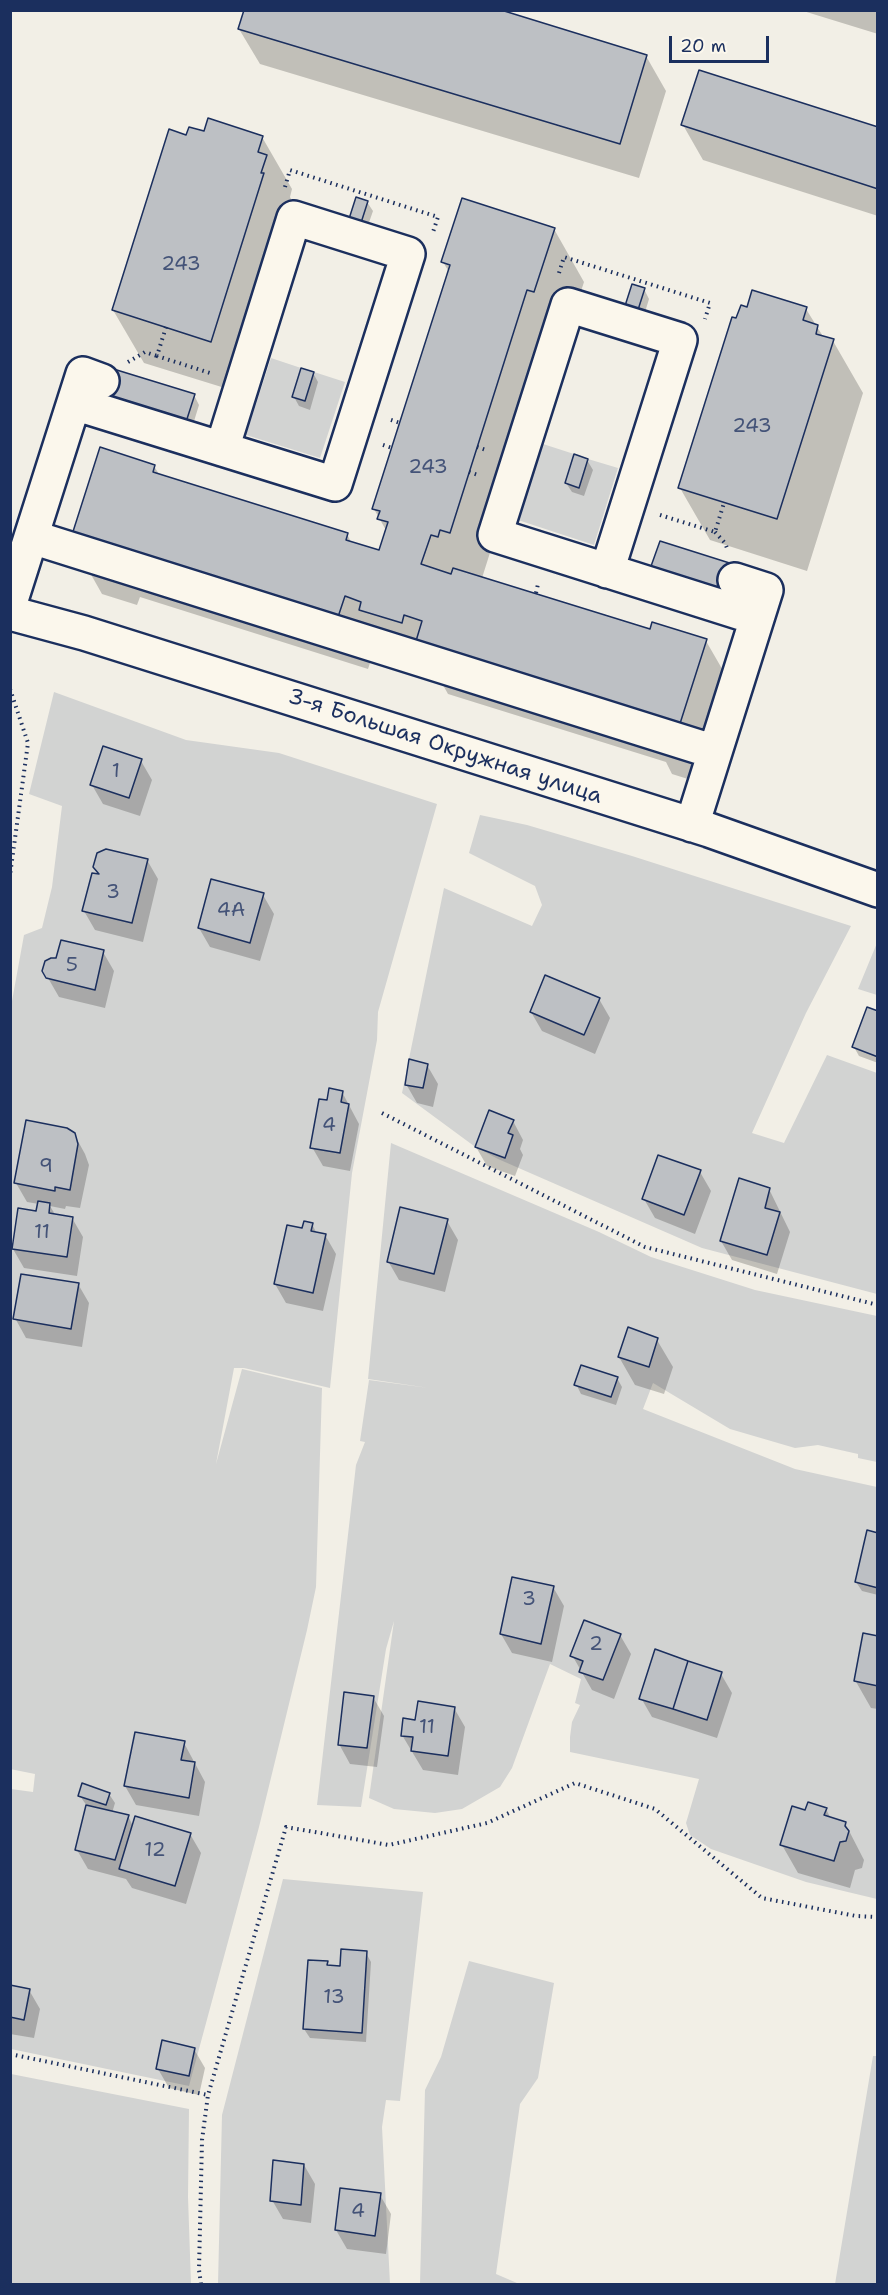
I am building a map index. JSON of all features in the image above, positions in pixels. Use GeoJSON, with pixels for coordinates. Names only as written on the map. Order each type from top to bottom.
{"type":"FeatureCollection","features":[{"type":"Feature","properties":{"kind":"street"},"geometry":{"type":"LineString","coordinates":[[74,403],[222,449],[335,484],[408,254],[294,218],[222,449]]}},
{"type":"Feature","properties":{"kind":"street"},"geometry":{"type":"LineString","coordinates":[[607,571],[680,340],[568,305],[495,535],[607,571],[757,618]]}},
{"type":"Feature","properties":{"kind":"street"},"geometry":{"type":"LineString","coordinates":[[10,603],[83,374],[111,373]]}},
{"type":"Feature","properties":{"kind":"street"},"geometry":{"type":"LineString","coordinates":[[32,537],[715,752]]}},
{"type":"Feature","properties":{"kind":"street"},"geometry":{"type":"LineString","coordinates":[[692,825],[766,590],[731,566]]}},
{"type":"Feature","properties":{"kind":"street","name":"3-я Большая Окружная улица"},"geometry":{"type":"LineString","coordinates":[[10,613],[84,633],[692,825],[878,890]]}},
{"type":"Feature","properties":{"kind":"path"},"geometry":{"type":"LineString","coordinates":[[284,192],[290,170],[438,217],[431,238]]}},
{"type":"Feature","properties":{"kind":"path"},"geometry":{"type":"LineString","coordinates":[[557,278],[564,257],[699,299],[710,303],[703,324]]}},
{"type":"Feature","properties":{"kind":"path"},"geometry":{"type":"LineString","coordinates":[[157,356],[166,327]]}},
{"type":"Feature","properties":{"kind":"path"},"geometry":{"type":"LineString","coordinates":[[111,373],[145,352],[242,383]]}},
{"type":"Feature","properties":{"kind":"path"},"geometry":{"type":"LineString","coordinates":[[715,532],[724,503]]}},
{"type":"Feature","properties":{"kind":"path"},"geometry":{"type":"LineString","coordinates":[[628,505],[715,532],[725,543],[731,566]]}},
{"type":"Feature","properties":{"kind":"path"},"geometry":{"type":"LineString","coordinates":[[10,689],[28,743],[10,875]]}},
{"type":"Feature","properties":{"kind":"path"},"geometry":{"type":"LineString","coordinates":[[382,1113],[645,1247],[878,1305]]}},
{"type":"Feature","properties":{"kind":"path"},"geometry":{"type":"LineString","coordinates":[[201,2284],[199,2270],[202,2140],[208,2095],[286,1827],[389,1845],[487,1823],[575,1783],[655,1809],[762,1898],[856,1916],[878,1917]]}},
{"type":"Feature","properties":{"kind":"path"},"geometry":{"type":"LineString","coordinates":[[10,2054],[208,2095]]}},
{"type":"Feature","properties":{"kind":"shaded area"},"geometry":{"type":"Polygon","coordinates":[[[271,358],[301,368],[292,397],[304,401],[314,372],[345,382],[320,458],[246,435],[271,358]]]}},
{"type":"Feature","properties":{"kind":"shaded area"},"geometry":{"type":"Polygon","coordinates":[[[543,444],[574,454],[565,484],[579,487],[588,459],[618,468],[594,545],[518,520],[543,444]]]}},
{"type":"Feature","properties":{"kind":"shaded area"},"geometry":{"type":"Polygon","coordinates":[[[54,692],[186,740],[279,753],[437,804],[378,1012],[377,1040],[352,1173],[330,1388],[244,1368],[234,1368],[216,1464],[242,1369],[322,1388],[316,1587],[259,1827],[189,2086],[11,2049],[11,1789],[33,1792],[35,1774],[10,1769],[10,1012],[24,935],[42,928],[52,887],[62,806],[29,794],[54,692]]]}},
{"type":"Feature","properties":{"kind":"shaded area"},"geometry":{"type":"Polygon","coordinates":[[[480,815],[527,825],[632,856],[851,926],[806,1013],[752,1133],[784,1143],[827,1055],[877,1073],[877,1294],[702,1248],[498,1159],[474,1146],[402,1093],[444,888],[532,926],[542,905],[535,886],[469,853],[480,815]]]}},
{"type":"Feature","properties":{"kind":"shaded area"},"geometry":{"type":"Polygon","coordinates":[[[877,943],[877,995],[858,989],[877,943]]]}},
{"type":"Feature","properties":{"kind":"shaded area"},"geometry":{"type":"Polygon","coordinates":[[[391,1143],[599,1232],[651,1257],[755,1290],[877,1316],[877,1462],[858,1458],[858,1454],[818,1445],[795,1448],[730,1429],[653,1383],[643,1409],[795,1469],[877,1487],[877,1899],[806,1882],[711,1849],[690,1835],[686,1823],[699,1779],[570,1752],[572,1722],[580,1705],[575,1703],[581,1679],[550,1664],[512,1768],[500,1787],[462,1809],[435,1813],[394,1809],[369,1798],[394,1621],[386,1649],[361,1807],[317,1805],[356,1465],[365,1442],[360,1441],[369,1380],[429,1388],[368,1379],[391,1143]]]}},
{"type":"Feature","properties":{"kind":"shaded area"},"geometry":{"type":"Polygon","coordinates":[[[283,1879],[423,1892],[400,2101],[386,2100],[382,2127],[390,2284],[218,2284],[222,2115],[283,1879]]]}},
{"type":"Feature","properties":{"kind":"shaded area"},"geometry":{"type":"Polygon","coordinates":[[[469,1961],[554,1983],[538,2078],[520,2104],[496,2274],[517,2284],[420,2284],[425,2090],[441,2057],[469,1961]]]}},
{"type":"Feature","properties":{"kind":"shaded area"},"geometry":{"type":"Polygon","coordinates":[[[873,2056],[878,2056],[877,2284],[835,2284],[873,2056]]]}},
{"type":"Feature","properties":{"kind":"shaded area"},"geometry":{"type":"Polygon","coordinates":[[[11,2074],[189,2109],[188,2197],[191,2284],[11,2284],[11,2074]]]}},
{"type":"Feature","properties":{"kind":"building"},"geometry":{"type":"Polygon","coordinates":[[[244,10],[501,10],[647,55],[620,144],[238,29],[244,10]]]}},
{"type":"Feature","properties":{"kind":"building"},"geometry":{"type":"Polygon","coordinates":[[[699,70],[878,127],[878,189],[681,125],[699,70]]]}},
{"type":"Feature","properties":{"kind":"building"},"geometry":{"type":"Polygon","coordinates":[[[208,118],[263,136],[258,152],[267,155],[261,173],[264,173],[211,342],[112,310],[169,129],[186,135],[189,127],[204,131],[208,118]]]}},
{"type":"Feature","properties":{"kind":"building"},"geometry":{"type":"Polygon","coordinates":[[[356,197],[368,201],[360,226],[348,222],[356,197]]]}},
{"type":"Feature","properties":{"kind":"building"},"geometry":{"type":"Polygon","coordinates":[[[462,198],[555,228],[534,292],[527,290],[450,533],[440,530],[438,537],[431,535],[421,564],[451,574],[453,568],[650,629],[652,622],[707,639],[677,733],[416,641],[422,621],[404,615],[402,623],[359,610],[361,602],[345,596],[338,617],[70,541],[100,447],[155,465],[153,472],[348,533],[346,540],[379,550],[388,522],[377,519],[380,511],[372,509],[450,265],[441,262],[462,198]]]}},
{"type":"Feature","properties":{"kind":"building"},"geometry":{"type":"Polygon","coordinates":[[[632,284],[645,288],[637,313],[624,309],[632,284]]]}},
{"type":"Feature","properties":{"kind":"building"},"geometry":{"type":"Polygon","coordinates":[[[752,290],[807,307],[803,320],[818,325],[816,334],[834,339],[777,519],[678,488],[732,317],[736,318],[741,305],[747,307],[752,290]]]}},
{"type":"Feature","properties":{"kind":"building"},"geometry":{"type":"Polygon","coordinates":[[[107,367],[195,394],[186,422],[98,395],[107,367]]]}},
{"type":"Feature","properties":{"kind":"building"},"geometry":{"type":"Polygon","coordinates":[[[301,368],[314,372],[305,401],[292,397],[301,368]]]}},
{"type":"Feature","properties":{"kind":"building"},"geometry":{"type":"Polygon","coordinates":[[[574,454],[588,459],[579,488],[565,483],[574,454]]]}},
{"type":"Feature","properties":{"kind":"building"},"geometry":{"type":"Polygon","coordinates":[[[660,541],[739,566],[730,594],[650,569],[660,541]]]}},
{"type":"Feature","properties":{"kind":"building"},"geometry":{"type":"Polygon","coordinates":[[[103,746],[142,759],[129,798],[90,785],[103,746]]]}},
{"type":"Feature","properties":{"kind":"building"},"geometry":{"type":"Polygon","coordinates":[[[106,849],[148,859],[132,923],[82,911],[92,873],[99,874],[93,867],[97,853],[106,849]]]}},
{"type":"Feature","properties":{"kind":"building"},"geometry":{"type":"Polygon","coordinates":[[[211,879],[264,893],[250,943],[198,928],[211,879]]]}},
{"type":"Feature","properties":{"kind":"building"},"geometry":{"type":"Polygon","coordinates":[[[61,940],[104,950],[95,990],[46,978],[42,971],[45,961],[56,958],[61,940]]]}},
{"type":"Feature","properties":{"kind":"building"},"geometry":{"type":"Polygon","coordinates":[[[545,975],[600,998],[584,1035],[530,1012],[545,975]]]}},
{"type":"Feature","properties":{"kind":"building"},"geometry":{"type":"Polygon","coordinates":[[[867,1007],[878,1011],[878,1057],[852,1047],[867,1007]]]}},
{"type":"Feature","properties":{"kind":"building"},"geometry":{"type":"Polygon","coordinates":[[[409,1059],[428,1064],[423,1088],[405,1085],[409,1059]]]}},
{"type":"Feature","properties":{"kind":"building"},"geometry":{"type":"Polygon","coordinates":[[[329,1088],[343,1091],[341,1102],[349,1104],[340,1153],[310,1148],[319,1099],[327,1100],[329,1088]]]}},
{"type":"Feature","properties":{"kind":"building"},"geometry":{"type":"Polygon","coordinates":[[[489,1110],[514,1120],[508,1133],[513,1135],[505,1158],[475,1147],[489,1110]]]}},
{"type":"Feature","properties":{"kind":"building"},"geometry":{"type":"Polygon","coordinates":[[[26,1120],[67,1128],[75,1133],[78,1144],[70,1190],[55,1187],[55,1191],[14,1183],[26,1120]]]}},
{"type":"Feature","properties":{"kind":"building"},"geometry":{"type":"Polygon","coordinates":[[[658,1155],[701,1170],[684,1215],[642,1199],[658,1155]]]}},
{"type":"Feature","properties":{"kind":"building"},"geometry":{"type":"Polygon","coordinates":[[[739,1178],[770,1188],[765,1208],[780,1212],[767,1255],[720,1241],[739,1178]]]}},
{"type":"Feature","properties":{"kind":"building"},"geometry":{"type":"Polygon","coordinates":[[[38,1201],[50,1203],[49,1213],[73,1217],[67,1257],[12,1249],[18,1208],[36,1211],[38,1201]]]}},
{"type":"Feature","properties":{"kind":"building"},"geometry":{"type":"Polygon","coordinates":[[[400,1207],[448,1219],[434,1274],[387,1262],[400,1207]]]}},
{"type":"Feature","properties":{"kind":"building"},"geometry":{"type":"Polygon","coordinates":[[[304,1221],[313,1223],[311,1231],[326,1234],[313,1293],[274,1284],[287,1225],[302,1228],[304,1221]]]}},
{"type":"Feature","properties":{"kind":"building"},"geometry":{"type":"Polygon","coordinates":[[[21,1274],[79,1283],[71,1329],[13,1319],[21,1274]]]}},
{"type":"Feature","properties":{"kind":"building"},"geometry":{"type":"Polygon","coordinates":[[[628,1327],[658,1338],[649,1367],[618,1357],[628,1327]]]}},
{"type":"Feature","properties":{"kind":"building"},"geometry":{"type":"Polygon","coordinates":[[[581,1365],[618,1377],[611,1397],[574,1385],[581,1365]]]}},
{"type":"Feature","properties":{"kind":"building"},"geometry":{"type":"Polygon","coordinates":[[[867,1530],[878,1533],[878,1588],[855,1582],[867,1530]]]}},
{"type":"Feature","properties":{"kind":"building"},"geometry":{"type":"Polygon","coordinates":[[[512,1577],[554,1586],[541,1644],[500,1634],[512,1577]]]}},
{"type":"Feature","properties":{"kind":"building"},"geometry":{"type":"Polygon","coordinates":[[[584,1620],[621,1634],[603,1680],[579,1672],[583,1661],[570,1656],[584,1620]]]}},
{"type":"Feature","properties":{"kind":"building"},"geometry":{"type":"Polygon","coordinates":[[[863,1633],[878,1636],[878,1686],[854,1681],[863,1633]]]}},
{"type":"Feature","properties":{"kind":"building"},"geometry":{"type":"Polygon","coordinates":[[[655,1649],[688,1661],[673,1709],[639,1699],[655,1649]]]}},
{"type":"Feature","properties":{"kind":"building"},"geometry":{"type":"Polygon","coordinates":[[[688,1661],[722,1672],[707,1720],[673,1709],[688,1661]]]}},
{"type":"Feature","properties":{"kind":"building"},"geometry":{"type":"Polygon","coordinates":[[[344,1692],[374,1696],[367,1748],[338,1745],[344,1692]]]}},
{"type":"Feature","properties":{"kind":"building"},"geometry":{"type":"Polygon","coordinates":[[[418,1701],[455,1707],[448,1756],[411,1751],[413,1737],[401,1736],[403,1718],[415,1720],[418,1701]]]}},
{"type":"Feature","properties":{"kind":"building"},"geometry":{"type":"Polygon","coordinates":[[[135,1732],[185,1741],[181,1760],[195,1762],[189,1798],[124,1786],[135,1732]]]}},
{"type":"Feature","properties":{"kind":"building"},"geometry":{"type":"Polygon","coordinates":[[[82,1783],[110,1793],[106,1805],[78,1796],[82,1783]]]}},
{"type":"Feature","properties":{"kind":"building"},"geometry":{"type":"Polygon","coordinates":[[[808,1802],[827,1808],[824,1815],[846,1822],[845,1826],[849,1831],[846,1841],[840,1842],[834,1861],[780,1845],[792,1806],[805,1810],[808,1802]]]}},
{"type":"Feature","properties":{"kind":"building"},"geometry":{"type":"Polygon","coordinates":[[[86,1805],[129,1815],[115,1860],[75,1850],[86,1805]]]}},
{"type":"Feature","properties":{"kind":"building"},"geometry":{"type":"Polygon","coordinates":[[[135,1816],[191,1833],[175,1886],[119,1869],[135,1816]]]}},
{"type":"Feature","properties":{"kind":"building"},"geometry":{"type":"Polygon","coordinates":[[[341,1949],[367,1951],[362,2033],[303,2029],[308,1960],[328,1961],[327,1965],[340,1966],[341,1949]]]}},
{"type":"Feature","properties":{"kind":"building"},"geometry":{"type":"Polygon","coordinates":[[[10,1985],[30,1989],[24,2020],[10,2017],[10,1985]]]}},
{"type":"Feature","properties":{"kind":"building"},"geometry":{"type":"Polygon","coordinates":[[[162,2040],[195,2048],[189,2076],[156,2069],[162,2040]]]}},
{"type":"Feature","properties":{"kind":"building"},"geometry":{"type":"Polygon","coordinates":[[[273,2160],[304,2164],[301,2205],[270,2201],[273,2160]]]}},
{"type":"Feature","properties":{"kind":"building"},"geometry":{"type":"Polygon","coordinates":[[[340,2188],[381,2193],[375,2236],[335,2230],[340,2188]]]}}]}
